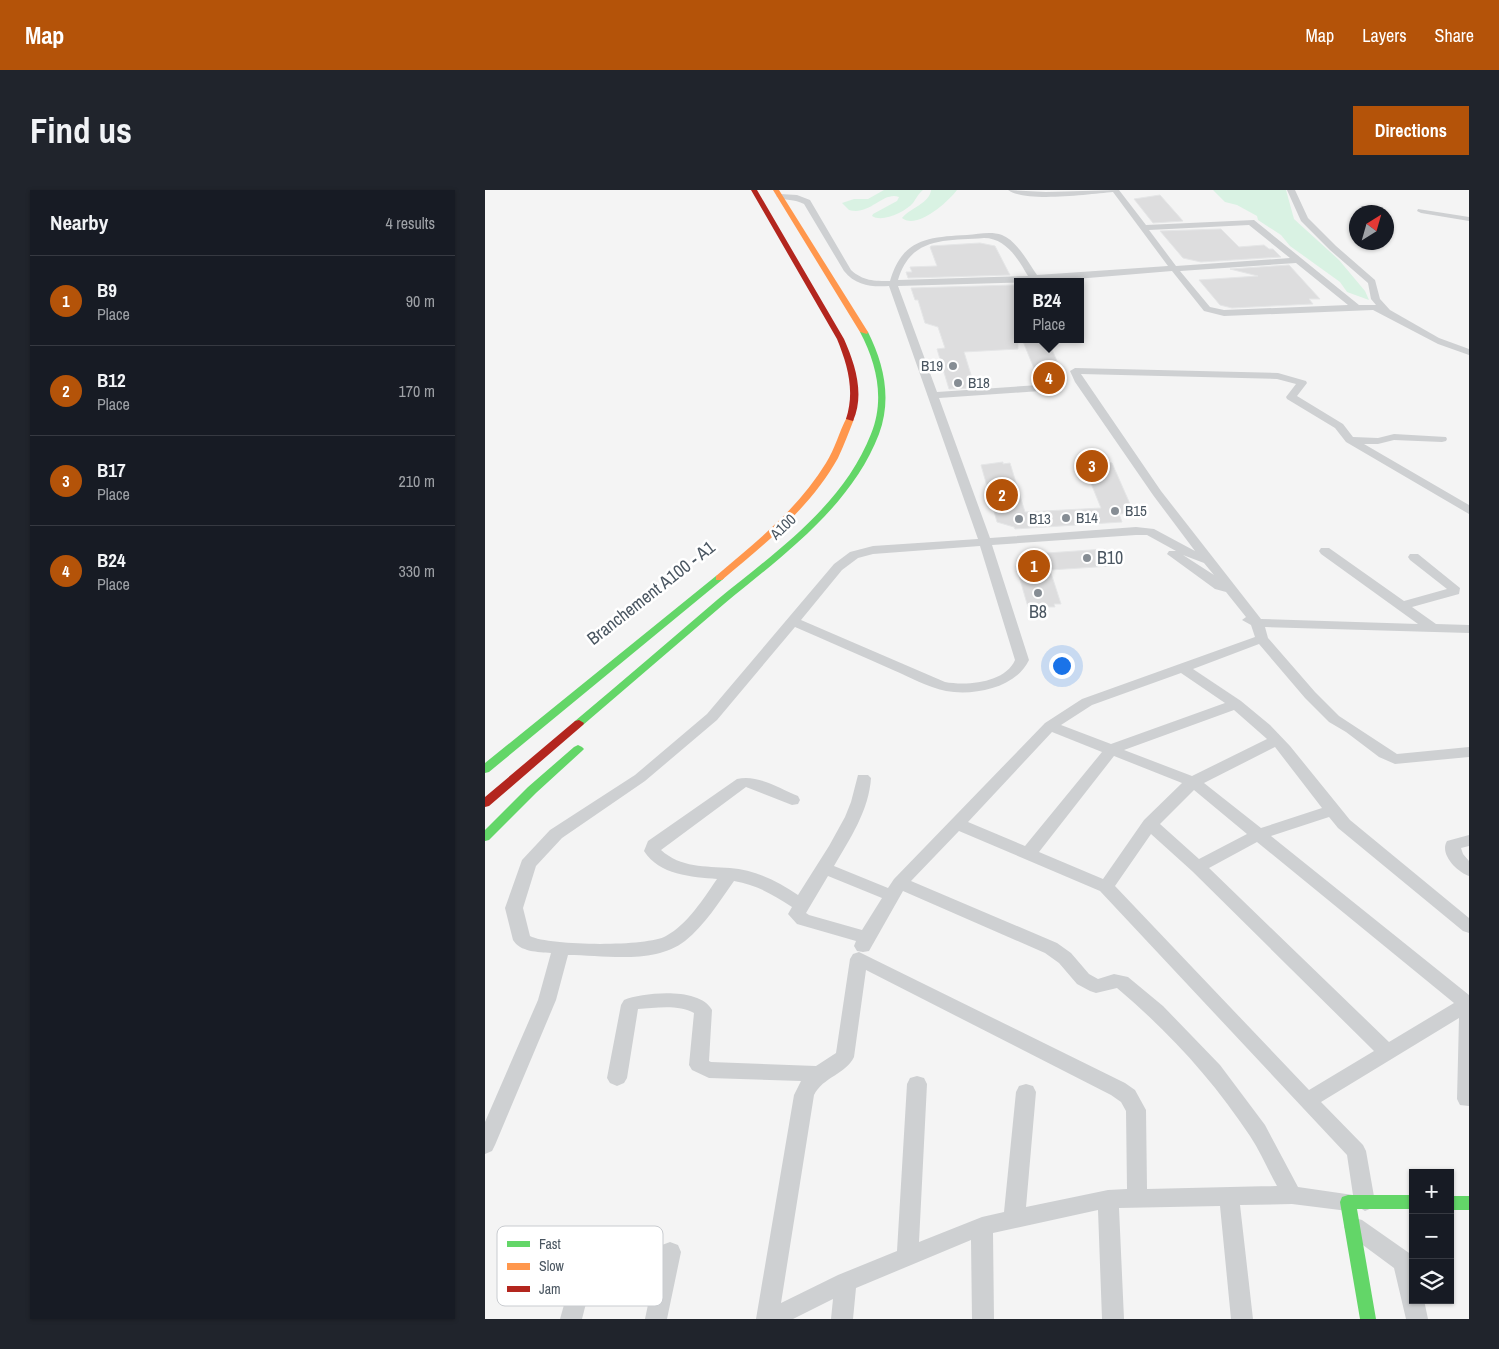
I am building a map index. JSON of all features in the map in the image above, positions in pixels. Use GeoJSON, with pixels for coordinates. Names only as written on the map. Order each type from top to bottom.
{"type":"FeatureCollection","features":[{"type":"Feature","properties":{"kind":"main road","name":"A100"},"geometry":{"type":"LineString","coordinates":[[485,770],[641,643],[782,524],[811,491],[832,462],[853,411],[854,378],[848,353],[836,329],[754,190]]}},
{"type":"Feature","properties":{"kind":"main road","name":"A100"},"geometry":{"type":"LineString","coordinates":[[485,803],[781,551],[843,486],[872,446],[881,423],[883,402],[882,379],[875,356],[865,334],[778,193]]}},
{"type":"Feature","properties":{"kind":"main road"},"geometry":{"type":"LineString","coordinates":[[791,558],[810,539],[850,490],[872,446]]}},
{"type":"Feature","properties":{"kind":"main road","name":"Branchement A100 - A1"},"geometry":{"type":"LineString","coordinates":[[730,553],[771,519],[832,462]]}},
{"type":"Feature","properties":{"kind":"main road"},"geometry":{"type":"LineString","coordinates":[[485,826],[531,790],[590,739]]}},
{"type":"Feature","properties":{"kind":"main road"},"geometry":{"type":"LineString","coordinates":[[485,837],[531,790]]}},
{"type":"Feature","properties":{"kind":"main road"},"geometry":{"type":"LineString","coordinates":[[1368,1319],[1353,1226],[1357,1202],[1409,1202]]}},
{"type":"Feature","properties":{"kind":"main road"},"geometry":{"type":"LineString","coordinates":[[1454,1203],[1469,1203]]}},
{"type":"Feature","properties":{"kind":"street"},"geometry":{"type":"LineString","coordinates":[[799,190],[848,271],[864,283],[894,286],[1014,282]]}},
{"type":"Feature","properties":{"kind":"street"},"geometry":{"type":"LineString","coordinates":[[1011,190],[1031,194],[1115,190],[1175,270],[1207,308],[1212,311],[1224,313],[1374,307],[1386,311],[1427,336],[1469,352]]}},
{"type":"Feature","properties":{"kind":"street"},"geometry":{"type":"LineString","coordinates":[[1291,190],[1304,218],[1333,248],[1372,282],[1376,299],[1386,311]]}},
{"type":"Feature","properties":{"kind":"street"},"geometry":{"type":"LineString","coordinates":[[778,193],[803,198]]}},
{"type":"Feature","properties":{"kind":"street"},"geometry":{"type":"LineString","coordinates":[[1458,209],[1469,211]]}},
{"type":"Feature","properties":{"kind":"street"},"geometry":{"type":"LineString","coordinates":[[1421,211],[1469,219]]}},
{"type":"Feature","properties":{"kind":"street"},"geometry":{"type":"LineString","coordinates":[[1144,228],[1251,222],[1356,307]]}},
{"type":"Feature","properties":{"kind":"street"},"geometry":{"type":"LineString","coordinates":[[792,621],[925,679],[949,687],[976,687],[1005,678],[1018,669],[1022,660],[985,541],[894,286],[897,268],[906,253],[916,245],[943,239],[994,236],[1006,241],[1031,278]]}},
{"type":"Feature","properties":{"kind":"street"},"geometry":{"type":"LineString","coordinates":[[1061,278],[1298,260]]}},
{"type":"Feature","properties":{"kind":"street"},"geometry":{"type":"LineString","coordinates":[[894,286],[1014,281]]}},
{"type":"Feature","properties":{"kind":"street"},"geometry":{"type":"LineString","coordinates":[[1469,510],[1350,440],[1339,426],[1291,397],[1302,382],[1278,376],[1075,371],[1080,382],[1157,493],[1208,560],[1226,588],[1257,622],[1262,639],[1334,719],[1384,754],[1395,759],[1469,752]]}},
{"type":"Feature","properties":{"kind":"street"},"geometry":{"type":"LineString","coordinates":[[933,395],[1054,387]]}},
{"type":"Feature","properties":{"kind":"street"},"geometry":{"type":"LineString","coordinates":[[1350,440],[1378,440],[1394,437],[1419,437],[1443,440]]}},
{"type":"Feature","properties":{"kind":"street"},"geometry":{"type":"LineString","coordinates":[[1136,531],[1149,542],[1196,568],[1226,588]]}},
{"type":"Feature","properties":{"kind":"street"},"geometry":{"type":"LineString","coordinates":[[730,874],[695,919],[673,941],[653,948],[561,948],[530,944],[522,940],[514,908],[528,864],[557,834],[640,778],[712,718],[838,567],[855,555],[873,550],[1136,531],[1150,532],[1187,552],[1208,560]]}},
{"type":"Feature","properties":{"kind":"street"},"geometry":{"type":"LineString","coordinates":[[1325,551],[1431,627]]}},
{"type":"Feature","properties":{"kind":"street"},"geometry":{"type":"LineString","coordinates":[[1401,606],[1454,591],[1455,588],[1414,557]]}},
{"type":"Feature","properties":{"kind":"street"},"geometry":{"type":"LineString","coordinates":[[1257,622],[1469,629]]}},
{"type":"Feature","properties":{"kind":"street"},"geometry":{"type":"LineString","coordinates":[[769,1319],[804,1095],[809,1083],[817,1074],[832,1067],[845,1057],[859,959],[866,938],[896,889],[956,823],[1050,726],[1087,702],[1262,639]]}},
{"type":"Feature","properties":{"kind":"street"},"geometry":{"type":"LineString","coordinates":[[1181,667],[1236,704],[1277,740],[1331,811],[1344,824],[1469,927]]}},
{"type":"Feature","properties":{"kind":"street"},"geometry":{"type":"LineString","coordinates":[[1029,853],[1112,749],[1236,704]]}},
{"type":"Feature","properties":{"kind":"street"},"geometry":{"type":"LineString","coordinates":[[1050,726],[1193,782],[1468,1003]]}},
{"type":"Feature","properties":{"kind":"street"},"geometry":{"type":"LineString","coordinates":[[1106,888],[1150,824],[1193,782],[1277,740]]}},
{"type":"Feature","properties":{"kind":"street"},"geometry":{"type":"LineString","coordinates":[[863,778],[864,788],[859,804],[824,868],[800,904],[797,914],[803,920],[866,938]]}},
{"type":"Feature","properties":{"kind":"street"},"geometry":{"type":"LineString","coordinates":[[791,800],[750,782],[742,783],[654,845],[652,851],[659,858],[679,870],[730,874],[766,883],[800,904]]}},
{"type":"Feature","properties":{"kind":"street"},"geometry":{"type":"LineString","coordinates":[[1198,867],[1260,834],[1331,811]]}},
{"type":"Feature","properties":{"kind":"street"},"geometry":{"type":"LineString","coordinates":[[769,1319],[846,1282],[983,1226],[1108,1199],[1292,1195],[1321,1200],[1357,1202],[1356,1151],[1106,888],[956,823]]}},
{"type":"Feature","properties":{"kind":"street"},"geometry":{"type":"LineString","coordinates":[[1150,824],[1198,867],[1387,1053]]}},
{"type":"Feature","properties":{"kind":"street"},"geometry":{"type":"LineString","coordinates":[[1469,840],[1453,845],[1453,852],[1455,857],[1469,870]]}},
{"type":"Feature","properties":{"kind":"street"},"geometry":{"type":"LineString","coordinates":[[824,868],[896,889],[1051,948],[1065,958],[1071,968],[1089,983],[1096,986],[1114,981],[1122,982],[1129,986],[1157,1010],[1213,1070],[1259,1131],[1292,1195]]}},
{"type":"Feature","properties":{"kind":"street"},"geometry":{"type":"LineString","coordinates":[[485,1145],[547,1000],[561,948]]}},
{"type":"Feature","properties":{"kind":"street"},"geometry":{"type":"LineString","coordinates":[[859,959],[1118,1089],[1128,1096],[1136,1110],[1137,1199]]}},
{"type":"Feature","properties":{"kind":"street"},"geometry":{"type":"LineString","coordinates":[[617,1078],[630,1005],[638,1002],[691,1002],[700,1007],[703,1010],[699,1064],[709,1070],[817,1074]]}},
{"type":"Feature","properties":{"kind":"street"},"geometry":{"type":"LineString","coordinates":[[1307,1101],[1468,1003]]}},
{"type":"Feature","properties":{"kind":"street"},"geometry":{"type":"LineString","coordinates":[[1467,1099],[1468,1003]]}},
{"type":"Feature","properties":{"kind":"street"},"geometry":{"type":"LineString","coordinates":[[907,1258],[917,1084]]}},
{"type":"Feature","properties":{"kind":"street"},"geometry":{"type":"LineString","coordinates":[[1014,1219],[1026,1092]]}},
{"type":"Feature","properties":{"kind":"street"},"geometry":{"type":"LineString","coordinates":[[1229,1196],[1242,1319]]}},
{"type":"Feature","properties":{"kind":"street"},"geometry":{"type":"LineString","coordinates":[[1108,1199],[1113,1319]]}},
{"type":"Feature","properties":{"kind":"street"},"geometry":{"type":"LineString","coordinates":[[983,1226],[983,1319]]}},
{"type":"Feature","properties":{"kind":"street"},"geometry":{"type":"LineString","coordinates":[[1353,1226],[1404,1262],[1417,1319]]}},
{"type":"Feature","properties":{"kind":"street"},"geometry":{"type":"LineString","coordinates":[[663,1286],[670,1252]]}},
{"type":"Feature","properties":{"kind":"street"},"geometry":{"type":"LineString","coordinates":[[842,1319],[846,1282]]}},
{"type":"Feature","properties":{"kind":"street"},"geometry":{"type":"LineString","coordinates":[[571,1319],[574,1306]]}},
{"type":"Feature","properties":{"kind":"street"},"geometry":{"type":"LineString","coordinates":[[656,1319],[659,1306]]}},
{"type":"Feature","properties":{"kind":"green space"},"geometry":{"type":"Polygon","coordinates":[[[884,190],[923,190],[913,203],[899,213],[882,218],[872,216],[897,201],[899,197],[887,197],[870,207],[857,211],[849,210],[842,203],[854,199],[868,199],[884,190]]]}},
{"type":"Feature","properties":{"kind":"green space"},"geometry":{"type":"Polygon","coordinates":[[[931,190],[957,190],[940,207],[924,218],[908,221],[902,218],[923,202],[930,195],[931,190]]]}},
{"type":"Feature","properties":{"kind":"green space"},"geometry":{"type":"Polygon","coordinates":[[[1213,190],[1286,190],[1294,219],[1339,260],[1365,291],[1369,300],[1347,292],[1340,282],[1290,246],[1281,235],[1258,220],[1257,216],[1237,205],[1225,202],[1213,190]]]}},
{"type":"Feature","properties":{"kind":"building"},"geometry":{"type":"Polygon","coordinates":[[[1160,195],[1183,221],[1153,223],[1134,199],[1160,195]]]}},
{"type":"Feature","properties":{"kind":"building"},"geometry":{"type":"Polygon","coordinates":[[[1221,229],[1239,247],[1264,245],[1269,249],[1273,249],[1281,257],[1201,262],[1183,258],[1160,231],[1221,229]]]}},
{"type":"Feature","properties":{"kind":"building"},"geometry":{"type":"Polygon","coordinates":[[[980,243],[995,246],[1010,275],[908,278],[906,272],[912,272],[910,267],[937,266],[931,246],[980,243]]]}},
{"type":"Feature","properties":{"kind":"building"},"geometry":{"type":"Polygon","coordinates":[[[1289,265],[1320,299],[1309,299],[1313,304],[1232,308],[1220,305],[1199,280],[1258,276],[1230,269],[1289,265]]]}},
{"type":"Feature","properties":{"kind":"building"},"geometry":{"type":"Polygon","coordinates":[[[1014,285],[1014,343],[1018,343],[1018,349],[964,352],[975,388],[949,389],[937,349],[945,348],[938,327],[925,323],[918,300],[915,300],[911,288],[1014,285]]]}},
{"type":"Feature","properties":{"kind":"building"},"geometry":{"type":"Polygon","coordinates":[[[1024,343],[1049,343],[1065,379],[1040,383],[1024,343]]]}},
{"type":"Feature","properties":{"kind":"building"},"geometry":{"type":"Polygon","coordinates":[[[1095,457],[1096,459],[1112,463],[1134,513],[1119,514],[1122,522],[1015,529],[1014,527],[997,522],[981,465],[1010,463],[1025,512],[1101,508],[1082,461],[1084,461],[1082,458],[1095,457]]]}},
{"type":"Feature","properties":{"kind":"building"},"geometry":{"type":"Polygon","coordinates":[[[1105,549],[1111,566],[1050,570],[1061,604],[1054,604],[1055,607],[1028,607],[1016,566],[1033,554],[1105,549]]]}},
{"type":"Feature","properties":{"kind":"traffic: fast"},"geometry":{"type":"LineString","coordinates":[[579,723],[787,547],[830,505],[848,482],[863,459],[875,434],[881,407],[882,394],[879,369],[864,332]]}},
{"type":"Feature","properties":{"kind":"traffic: fast"},"geometry":{"type":"LineString","coordinates":[[485,769],[719,578]]}},
{"type":"Feature","properties":{"kind":"traffic: fast"},"geometry":{"type":"LineString","coordinates":[[485,837],[532,790],[578,749]]}},
{"type":"Feature","properties":{"kind":"traffic: fast"},"geometry":{"type":"LineString","coordinates":[[1368,1319],[1348,1202],[1409,1202]]}},
{"type":"Feature","properties":{"kind":"traffic: fast"},"geometry":{"type":"LineString","coordinates":[[1454,1203],[1469,1203]]}},
{"type":"Feature","properties":{"kind":"traffic: slow"},"geometry":{"type":"LineString","coordinates":[[776,190],[864,332]]}},
{"type":"Feature","properties":{"kind":"traffic: slow"},"geometry":{"type":"LineString","coordinates":[[719,578],[750,552],[795,510],[808,495],[834,457],[850,419]]}},
{"type":"Feature","properties":{"kind":"traffic: jam"},"geometry":{"type":"LineString","coordinates":[[754,190],[841,339],[849,361],[854,384],[855,396],[850,419]]}},
{"type":"Feature","properties":{"kind":"traffic: jam"},"geometry":{"type":"LineString","coordinates":[[485,803],[579,723]]}},
{"type":"Feature","properties":{"kind":"place","name":"B19"},"geometry":{"type":"Point","coordinates":[953,366]}},
{"type":"Feature","properties":{"kind":"place","name":"B24"},"geometry":{"type":"Point","coordinates":[1049,378]}},
{"type":"Feature","properties":{"kind":"place","name":"B18"},"geometry":{"type":"Point","coordinates":[958,383]}},
{"type":"Feature","properties":{"kind":"place","name":"B17"},"geometry":{"type":"Point","coordinates":[1092,466]}},
{"type":"Feature","properties":{"kind":"place","name":"B12"},"geometry":{"type":"Point","coordinates":[1002,495]}},
{"type":"Feature","properties":{"kind":"place","name":"B15"},"geometry":{"type":"Point","coordinates":[1115,511]}},
{"type":"Feature","properties":{"kind":"place","name":"B14"},"geometry":{"type":"Point","coordinates":[1066,518]}},
{"type":"Feature","properties":{"kind":"place","name":"B13"},"geometry":{"type":"Point","coordinates":[1019,519]}},
{"type":"Feature","properties":{"kind":"place","name":"B10"},"geometry":{"type":"Point","coordinates":[1087,558]}},
{"type":"Feature","properties":{"kind":"place","name":"B9"},"geometry":{"type":"Point","coordinates":[1034,566]}},
{"type":"Feature","properties":{"kind":"place","name":"B8"},"geometry":{"type":"Point","coordinates":[1038,593]}}]}
